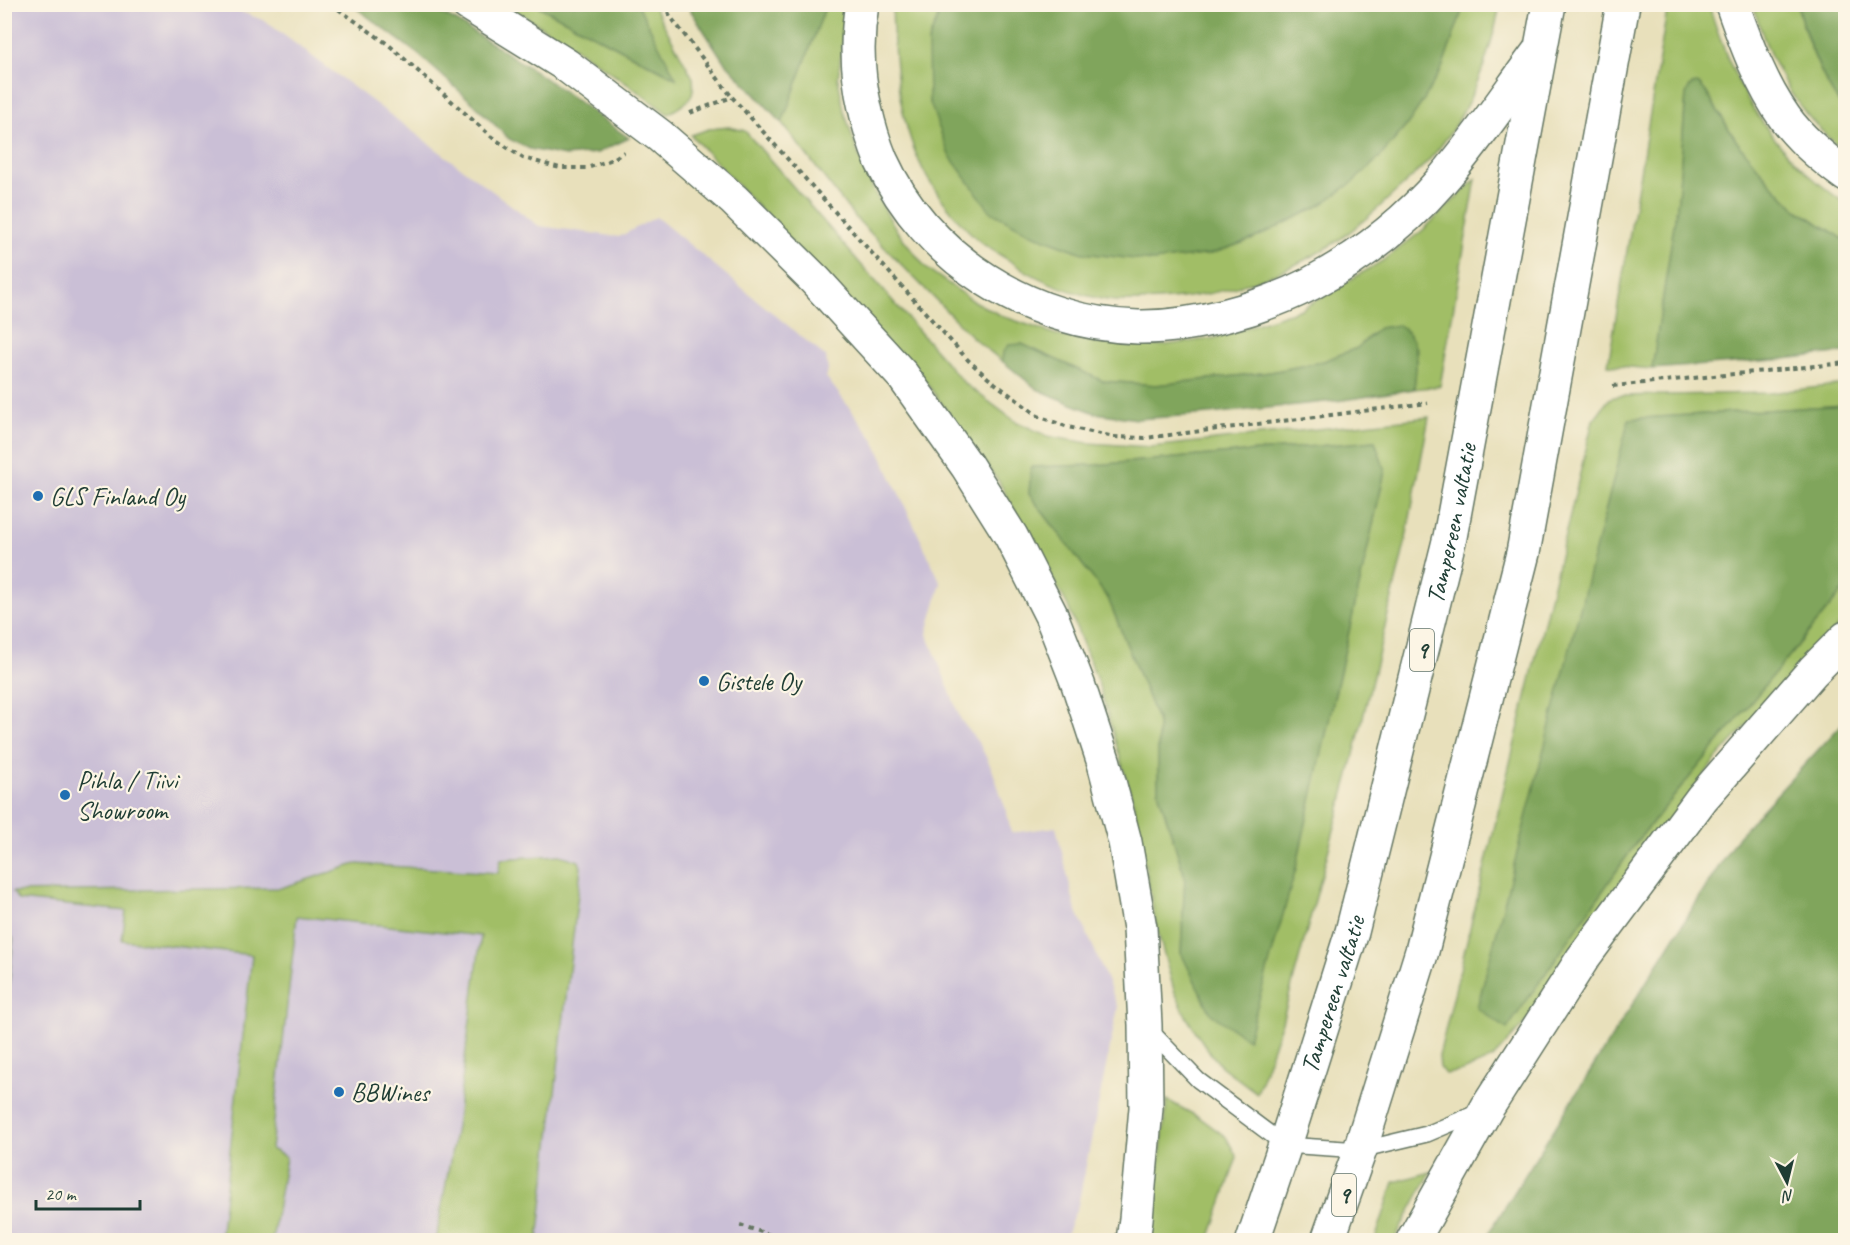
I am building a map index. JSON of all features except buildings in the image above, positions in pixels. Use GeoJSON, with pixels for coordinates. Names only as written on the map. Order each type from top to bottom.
{"type":"FeatureCollection","features":[{"type":"Feature","properties":{"kind":"highway"},"geometry":{"type":"LineString","coordinates":[[468,4],[567,65],[660,136],[734,201],[814,280],[903,376],[966,466],[1011,536],[1051,615],[1078,684],[1104,763],[1125,842],[1140,928],[1146,1108],[1133,1240]]}},
{"type":"Feature","properties":{"kind":"highway"},"geometry":{"type":"LineString","coordinates":[[862,4],[858,56],[868,122],[882,162],[896,188],[926,229],[958,260],[1000,289],[1022,300],[1074,318],[1139,327],[1180,324],[1264,303],[1309,284],[1371,246],[1422,201],[1448,174],[1542,48]]}},
{"type":"Feature","properties":{"kind":"highway","name":"Tampereen valtatie"},"geometry":{"type":"LineString","coordinates":[[1253,1240],[1352,932],[1449,537],[1549,4]]}},
{"type":"Feature","properties":{"kind":"highway","name":"9"},"geometry":{"type":"LineString","coordinates":[[1328,1240],[1360,1150],[1422,951],[1523,553],[1623,4]]}},
{"type":"Feature","properties":{"kind":"highway"},"geometry":{"type":"LineString","coordinates":[[1732,4],[1760,75],[1785,118],[1799,135],[1845,175]]}},
{"type":"Feature","properties":{"kind":"highway"},"geometry":{"type":"LineString","coordinates":[[1413,1240],[1487,1108],[1583,958],[1702,798],[1813,671],[1845,638]]}},
{"type":"Feature","properties":{"kind":"lane"},"geometry":{"type":"LineString","coordinates":[[1145,1025],[1198,1080],[1285,1145],[1360,1150],[1427,1134],[1487,1108]]}},
{"type":"Feature","properties":{"kind":"path"},"geometry":{"type":"LineString","coordinates":[[331,4],[389,45],[494,138],[523,158],[560,168],[587,168],[613,159],[626,150]]}},
{"type":"Feature","properties":{"kind":"path"},"geometry":{"type":"LineString","coordinates":[[664,4],[670,16],[732,97]]}},
{"type":"Feature","properties":{"kind":"path"},"geometry":{"type":"LineString","coordinates":[[1613,386],[1845,363]]}},
{"type":"Feature","properties":{"kind":"path"},"geometry":{"type":"LineString","coordinates":[[740,1225],[779,1238]]}},
{"type":"Feature","properties":{"kind":"shaded area"},"geometry":{"type":"Polygon","coordinates":[[[5,5],[223,5],[265,21],[539,226],[619,237],[656,217],[826,357],[828,370],[826,377],[874,440],[941,583],[927,633],[961,720],[980,745],[992,769],[1007,813],[1011,833],[1056,827],[1075,907],[1118,1007],[1078,1205],[1064,1240],[5,1240],[5,5]]]}},
{"type":"Feature","properties":{"kind":"green space"},"geometry":{"type":"Polygon","coordinates":[[[943,4],[1464,5],[1443,66],[1423,101],[1407,125],[1379,158],[1353,182],[1319,206],[1253,239],[1211,254],[1153,261],[1083,253],[1032,234],[991,212],[949,155],[929,100],[928,42],[943,4]]]}},
{"type":"Feature","properties":{"kind":"green space"},"geometry":{"type":"Polygon","coordinates":[[[352,5],[425,5],[456,21],[535,71],[629,138],[597,153],[565,156],[530,149],[509,139],[419,55],[352,5]]]}},
{"type":"Feature","properties":{"kind":"green space"},"geometry":{"type":"Polygon","coordinates":[[[506,5],[536,5],[675,78],[638,5],[653,5],[693,78],[693,92],[684,104],[668,114],[548,30],[506,5]]]}},
{"type":"Feature","properties":{"kind":"green space"},"geometry":{"type":"Polygon","coordinates":[[[536,5],[638,5],[676,78],[536,5]]]}},
{"type":"Feature","properties":{"kind":"green space"},"geometry":{"type":"Polygon","coordinates":[[[687,5],[826,5],[782,123],[723,60],[687,5]]]}},
{"type":"Feature","properties":{"kind":"green space"},"geometry":{"type":"Polygon","coordinates":[[[826,5],[847,5],[838,79],[844,111],[857,151],[874,191],[897,231],[926,268],[975,302],[1002,316],[1060,336],[1105,344],[1158,346],[1215,338],[1301,309],[1384,260],[1423,230],[1476,179],[1440,386],[1414,389],[1417,348],[1371,334],[1358,348],[1321,362],[1271,372],[1156,385],[1103,381],[1022,344],[1003,352],[1002,361],[973,338],[853,215],[782,123],[826,5]]]}},
{"type":"Feature","properties":{"kind":"green space"},"geometry":{"type":"Polygon","coordinates":[[[892,5],[943,5],[928,42],[991,211],[1032,234],[1083,253],[1153,261],[1211,254],[1253,239],[1319,206],[1353,182],[1379,158],[1407,125],[1443,66],[1464,5],[1500,5],[1479,79],[1452,131],[1423,167],[1357,226],[1316,254],[1251,283],[1182,298],[1128,301],[1105,300],[1073,292],[1028,272],[983,244],[946,205],[928,179],[918,159],[904,116],[896,72],[892,5]]]}},
{"type":"Feature","properties":{"kind":"green space"},"geometry":{"type":"Polygon","coordinates":[[[1668,5],[1709,5],[1730,65],[1759,117],[1796,162],[1845,203],[1845,240],[1797,210],[1770,182],[1737,142],[1706,92],[1686,95],[1678,199],[1652,369],[1608,365],[1668,5]]]}},
{"type":"Feature","properties":{"kind":"green space"},"geometry":{"type":"Polygon","coordinates":[[[1753,5],[1797,5],[1822,74],[1829,88],[1845,109],[1845,152],[1812,121],[1787,86],[1768,48],[1753,5]]]}},
{"type":"Feature","properties":{"kind":"green space"},"geometry":{"type":"Polygon","coordinates":[[[1798,5],[1845,5],[1845,109],[1837,100],[1823,75],[1805,31],[1798,5]]]}},
{"type":"Feature","properties":{"kind":"green space"},"geometry":{"type":"Polygon","coordinates":[[[1696,84],[1706,92],[1737,142],[1770,182],[1797,210],[1845,240],[1845,352],[1775,360],[1652,369],[1678,199],[1686,95],[1689,87],[1696,84]]]}},
{"type":"Feature","properties":{"kind":"green space"},"geometry":{"type":"Polygon","coordinates":[[[729,127],[745,131],[964,383],[1015,421],[1047,436],[1088,443],[1151,447],[1429,417],[1405,544],[1350,771],[1282,1022],[1257,1093],[1221,1066],[1207,1049],[1187,1018],[1174,990],[1156,926],[1134,805],[1098,682],[1067,604],[999,482],[925,381],[848,303],[691,135],[709,129],[729,127]],[[1375,441],[1095,465],[1031,467],[1029,494],[1108,598],[1158,722],[1158,791],[1185,877],[1181,953],[1295,872],[1385,471],[1375,441]]]}},
{"type":"Feature","properties":{"kind":"green space"},"geometry":{"type":"Polygon","coordinates":[[[1398,325],[1406,331],[1415,345],[1414,389],[1344,400],[1210,414],[1137,419],[1095,413],[1037,389],[1002,361],[1003,352],[1009,345],[1022,344],[1103,381],[1156,385],[1271,372],[1321,362],[1357,348],[1379,328],[1398,325]]]}},
{"type":"Feature","properties":{"kind":"green space"},"geometry":{"type":"Polygon","coordinates":[[[1845,384],[1845,405],[1629,419],[1507,1028],[1638,840],[1845,588],[1845,619],[1716,759],[1525,1023],[1493,1058],[1463,1071],[1445,1074],[1440,1068],[1439,1056],[1593,420],[1610,398],[1620,396],[1769,393],[1845,384]]]}},
{"type":"Feature","properties":{"kind":"green space"},"geometry":{"type":"Polygon","coordinates":[[[1845,405],[1845,588],[1638,840],[1507,1029],[1477,1008],[1629,419],[1845,405]]]}},
{"type":"Feature","properties":{"kind":"green space"},"geometry":{"type":"Polygon","coordinates":[[[1375,441],[1385,471],[1295,872],[1248,1039],[1211,1014],[1181,953],[1185,877],[1158,791],[1158,722],[1108,598],[1029,494],[1031,467],[1095,465],[1375,441]]]}},
{"type":"Feature","properties":{"kind":"green space"},"geometry":{"type":"Polygon","coordinates":[[[1845,721],[1845,1240],[1486,1240],[1738,836],[1845,721]]]}},
{"type":"Feature","properties":{"kind":"green space"},"geometry":{"type":"Polygon","coordinates":[[[560,855],[579,861],[581,867],[538,1240],[436,1240],[456,1127],[481,936],[297,916],[271,1149],[286,1157],[272,1240],[220,1240],[252,955],[122,940],[126,911],[18,900],[13,892],[281,888],[356,864],[498,873],[501,859],[560,855]]]}},
{"type":"Feature","properties":{"kind":"green space"},"geometry":{"type":"Polygon","coordinates":[[[5,925],[13,939],[5,1027],[5,925]]]}},
{"type":"Feature","properties":{"kind":"green space"},"geometry":{"type":"Polygon","coordinates":[[[1167,1100],[1200,1118],[1226,1137],[1237,1157],[1209,1240],[1150,1240],[1167,1100]]]}},
{"type":"Feature","properties":{"kind":"green space"},"geometry":{"type":"Polygon","coordinates":[[[1431,1172],[1394,1240],[1375,1240],[1394,1182],[1431,1172]]]}},
{"type":"Feature","properties":{"kind":"place","name":"GLS Finland Oy"},"geometry":{"type":"Point","coordinates":[38,496]}},
{"type":"Feature","properties":{"kind":"place","name":"Gistele Oy"},"geometry":{"type":"Point","coordinates":[704,681]}},
{"type":"Feature","properties":{"kind":"place","name":"Pihla / Tiivi Showroom"},"geometry":{"type":"Point","coordinates":[65,795]}},
{"type":"Feature","properties":{"kind":"place","name":"BBWines"},"geometry":{"type":"Point","coordinates":[339,1092]}}]}
